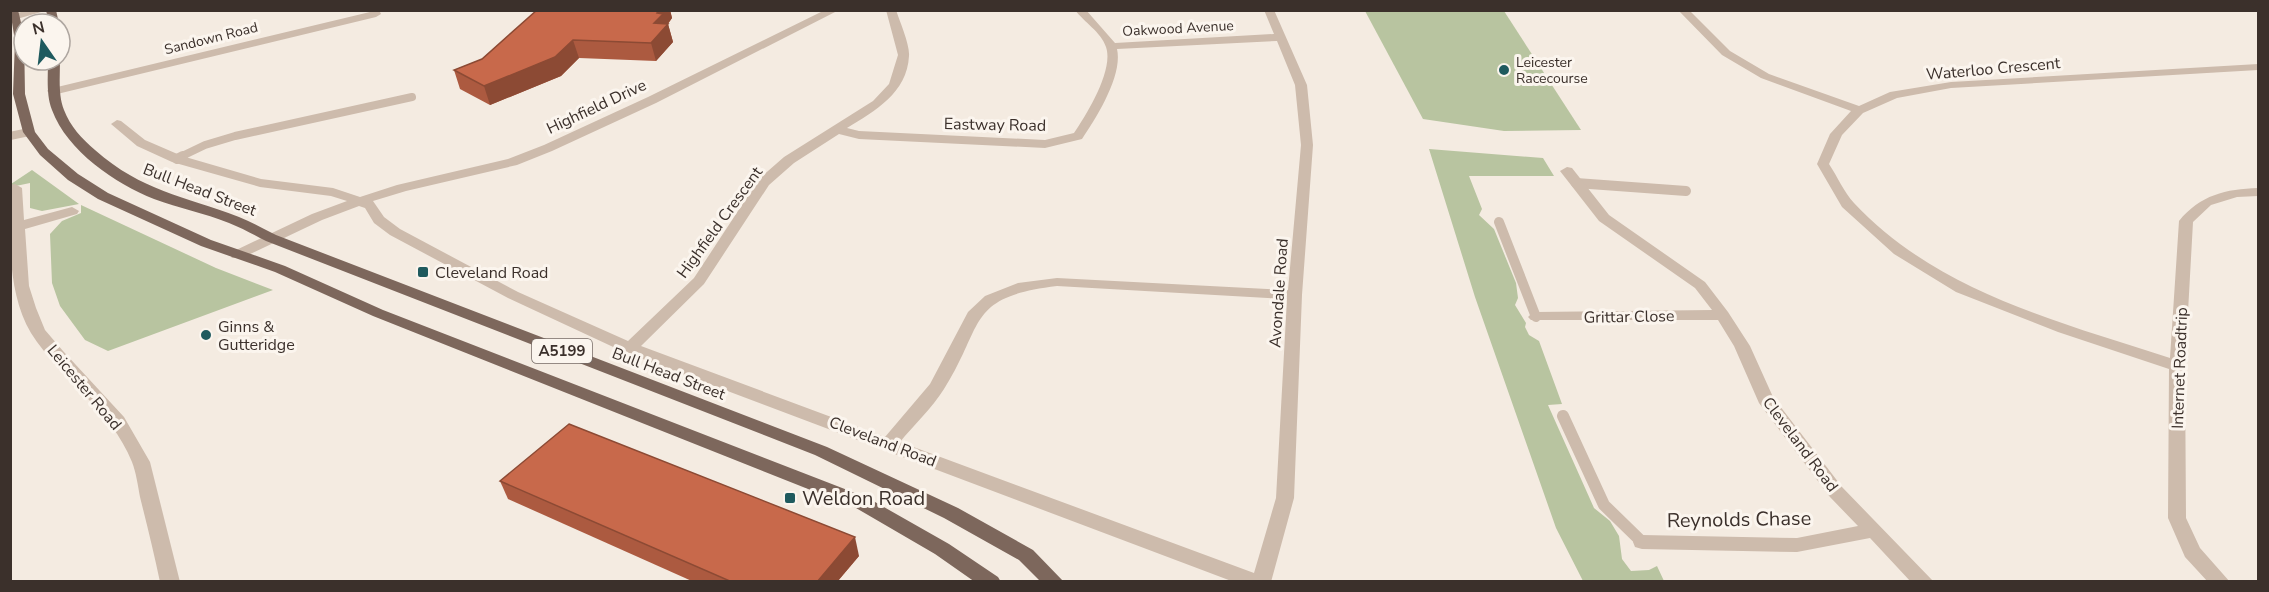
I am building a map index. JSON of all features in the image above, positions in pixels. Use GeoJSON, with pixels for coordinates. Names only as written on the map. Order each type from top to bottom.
{"type":"FeatureCollection","features":[{"type":"Feature","properties":{"kind":"main road","name":"A5199"},"geometry":{"type":"LineString","coordinates":[[19,72],[19,94],[29,132],[40,147],[73,177],[103,196],[237,255],[280,269],[378,313],[862,503],[942,549],[991,582]]}},
{"type":"Feature","properties":{"kind":"main road","name":"A5199"},"geometry":{"type":"LineString","coordinates":[[53,91],[54,72]]}},
{"type":"Feature","properties":{"kind":"main road","name":"Bull Head Street"},"geometry":{"type":"LineString","coordinates":[[53,91],[58,113],[84,146],[125,178],[142,187],[232,218],[271,238],[821,451],[951,513],[1017,549],[1054,582]]}},
{"type":"Feature","properties":{"kind":"street","name":"Highfield Drive"},"geometry":{"type":"LineString","coordinates":[[237,255],[271,238],[360,201],[402,188],[512,162],[548,148],[652,100],[834,10]]}},
{"type":"Feature","properties":{"kind":"street","name":"Highfield Crescent"},"geometry":{"type":"LineString","coordinates":[[630,348],[699,280],[764,182],[789,160],[877,104],[895,85],[904,55],[891,10]]}},
{"type":"Feature","properties":{"kind":"street"},"geometry":{"type":"LineString","coordinates":[[1080,10],[1112,46]]}},
{"type":"Feature","properties":{"kind":"street","name":"Avondale Road"},"geometry":{"type":"LineString","coordinates":[[1259,582],[1285,498],[1295,296],[1307,145],[1301,86],[1269,10]]}},
{"type":"Feature","properties":{"kind":"street"},"geometry":{"type":"LineString","coordinates":[[1683,10],[1726,53],[1766,76],[1859,110]]}},
{"type":"Feature","properties":{"kind":"street","name":"Sandown Road"},"geometry":{"type":"LineString","coordinates":[[53,91],[375,12]]}},
{"type":"Feature","properties":{"kind":"street","name":"Oakwood Avenue"},"geometry":{"type":"LineString","coordinates":[[1112,46],[1282,38]]}},
{"type":"Feature","properties":{"kind":"street","name":"Eastway Road"},"geometry":{"type":"LineString","coordinates":[[838,130],[859,135],[1045,144],[1078,135],[1089,119],[1114,62],[1112,46]]}},
{"type":"Feature","properties":{"kind":"street","name":"Waterloo Crescent"},"geometry":{"type":"LineString","coordinates":[[2177,366],[2063,329],[1961,289],[1899,251],[1847,204],[1823,164],[1836,134],[1859,110],[1894,95],[1951,85],[2259,67]]}},
{"type":"Feature","properties":{"kind":"street"},"geometry":{"type":"LineString","coordinates":[[117,124],[141,143],[177,159],[260,183],[333,192],[360,201]]}},
{"type":"Feature","properties":{"kind":"street","name":"Cleveland Road"},"geometry":{"type":"LineString","coordinates":[[1571,177],[1604,218],[1700,285],[1723,315],[1742,346],[1765,399],[1836,492],[1872,531],[1917,572],[1924,582]]}},
{"type":"Feature","properties":{"kind":"street","name":"Leicester Road"},"geometry":{"type":"LineString","coordinates":[[15,188],[22,286],[28,308],[38,331],[57,355],[118,421],[141,462],[170,582]]}},
{"type":"Feature","properties":{"kind":"street","name":"Internet Roadtrip"},"geometry":{"type":"LineString","coordinates":[[2220,582],[2192,552],[2177,518],[2177,366],[2186,221],[2206,202],[2236,193],[2259,192]]}},
{"type":"Feature","properties":{"kind":"street","name":"Cleveland Road"},"geometry":{"type":"LineString","coordinates":[[360,201],[370,205],[379,220],[394,232],[513,295],[630,348],[1259,582]]}},
{"type":"Feature","properties":{"kind":"street"},"geometry":{"type":"LineString","coordinates":[[19,226],[72,211]]}},
{"type":"Feature","properties":{"kind":"street"},"geometry":{"type":"LineString","coordinates":[[889,443],[938,387],[973,315],[990,299],[1023,286],[1057,282],[1295,296]]}},
{"type":"Feature","properties":{"kind":"street","name":"Grittar Close"},"geometry":{"type":"LineString","coordinates":[[1536,317],[1723,315]]}},
{"type":"Feature","properties":{"kind":"street","name":"Reynolds Chase"},"geometry":{"type":"LineString","coordinates":[[1642,542],[1797,545],[1872,531]]}},
{"type":"Feature","properties":{"kind":"lane"},"geometry":{"type":"LineString","coordinates":[[177,159],[205,145],[235,136],[412,97]]}},
{"type":"Feature","properties":{"kind":"lane"},"geometry":{"type":"LineString","coordinates":[[10,136],[29,132]]}},
{"type":"Feature","properties":{"kind":"lane"},"geometry":{"type":"LineString","coordinates":[[1571,177],[1686,191]]}},
{"type":"Feature","properties":{"kind":"lane"},"geometry":{"type":"LineString","coordinates":[[1499,222],[1536,317]]}},
{"type":"Feature","properties":{"kind":"lane"},"geometry":{"type":"LineString","coordinates":[[1563,416],[1604,505],[1642,542]]}},
{"type":"Feature","properties":{"kind":"green space"},"geometry":{"type":"Polygon","coordinates":[[[1365,11],[1504,11],[1581,130],[1504,131],[1423,119],[1365,11]]]}},
{"type":"Feature","properties":{"kind":"green space"},"geometry":{"type":"Polygon","coordinates":[[[1429,149],[1543,158],[1554,176],[1469,176],[1482,209],[1479,215],[1494,229],[1516,283],[1518,298],[1515,305],[1526,323],[1525,327],[1529,335],[1539,341],[1562,404],[1548,405],[1594,508],[1610,521],[1619,536],[1622,559],[1631,571],[1649,570],[1657,566],[1664,581],[1583,581],[1556,528],[1475,297],[1429,149]]]}},
{"type":"Feature","properties":{"kind":"green space"},"geometry":{"type":"Polygon","coordinates":[[[32,170],[79,204],[42,211],[30,208],[30,183],[11,187],[11,184],[32,170]]]}},
{"type":"Feature","properties":{"kind":"green space"},"geometry":{"type":"Polygon","coordinates":[[[81,205],[216,268],[273,290],[108,351],[85,340],[60,306],[52,283],[50,234],[62,221],[81,213],[81,205]]]}},
{"type":"Feature","properties":{"kind":"building"},"geometry":{"type":"Polygon","coordinates":[[[537,10],[659,10],[657,13],[663,14],[654,23],[668,24],[651,43],[573,40],[555,57],[484,86],[454,70],[482,59],[537,10]]]}},
{"type":"Feature","properties":{"kind":"building"},"geometry":{"type":"Polygon","coordinates":[[[569,424],[855,537],[817,582],[732,582],[500,481],[569,424]]]}},
{"type":"Feature","properties":{"kind":"place","name":"Leicester Racecourse"},"geometry":{"type":"Point","coordinates":[1504,70]}},
{"type":"Feature","properties":{"kind":"place","name":"Cleveland Road"},"geometry":{"type":"Point","coordinates":[423,272]}},
{"type":"Feature","properties":{"kind":"place","name":"Ginns & Gutteridge"},"geometry":{"type":"Point","coordinates":[206,335]}},
{"type":"Feature","properties":{"kind":"place","name":"Weldon Road"},"geometry":{"type":"Point","coordinates":[790,498]}}]}
